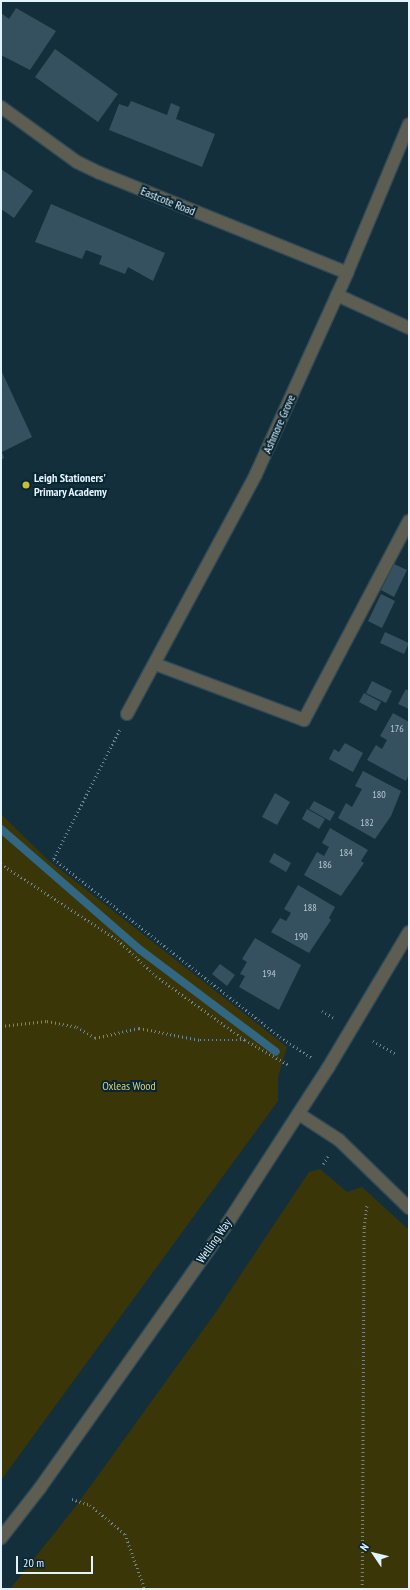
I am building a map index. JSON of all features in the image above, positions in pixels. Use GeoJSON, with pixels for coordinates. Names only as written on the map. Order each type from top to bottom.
{"type":"FeatureCollection","features":[{"type":"Feature","properties":{"kind":"street","name":"Eastcote Road"},"geometry":{"type":"LineString","coordinates":[[1,107],[77,162],[100,173],[347,273]]}},
{"type":"Feature","properties":{"kind":"street","name":"Ashmore Grove"},"geometry":{"type":"LineString","coordinates":[[127,714],[256,474],[347,273],[409,124]]}},
{"type":"Feature","properties":{"kind":"street"},"geometry":{"type":"LineString","coordinates":[[337,295],[409,328]]}},
{"type":"Feature","properties":{"kind":"street"},"geometry":{"type":"LineString","coordinates":[[155,664],[304,720],[409,521]]}},
{"type":"Feature","properties":{"kind":"street","name":"Welling Way"},"geometry":{"type":"LineString","coordinates":[[1,1538],[40,1488],[227,1224],[328,1068],[409,932]]}},
{"type":"Feature","properties":{"kind":"street"},"geometry":{"type":"LineString","coordinates":[[298,1114],[339,1140],[409,1208]]}},
{"type":"Feature","properties":{"kind":"path"},"geometry":{"type":"LineString","coordinates":[[127,714],[110,755],[54,859],[280,1037],[328,1068]]}},
{"type":"Feature","properties":{"kind":"path"},"geometry":{"type":"LineString","coordinates":[[1,864],[118,940],[156,976],[245,1040],[289,1065]]}},
{"type":"Feature","properties":{"kind":"path"},"geometry":{"type":"LineString","coordinates":[[322,1011],[334,1018]]}},
{"type":"Feature","properties":{"kind":"path"},"geometry":{"type":"LineString","coordinates":[[1,1026],[47,1021],[77,1027],[94,1038],[139,1028],[200,1040],[245,1040]]}},
{"type":"Feature","properties":{"kind":"path"},"geometry":{"type":"LineString","coordinates":[[373,1041],[396,1054]]}},
{"type":"Feature","properties":{"kind":"path"},"geometry":{"type":"LineString","coordinates":[[323,1164],[328,1156]]}},
{"type":"Feature","properties":{"kind":"path"},"geometry":{"type":"LineString","coordinates":[[362,1589],[364,1227],[367,1204]]}},
{"type":"Feature","properties":{"kind":"path"},"geometry":{"type":"LineString","coordinates":[[72,1499],[90,1505],[125,1534],[145,1589]]}},
{"type":"Feature","properties":{"kind":"green space","name":"Oxleas Wood"},"geometry":{"type":"Polygon","coordinates":[[[1,814],[48,860],[287,1047],[278,1077],[278,1101],[1,1480],[1,814]]]}},
{"type":"Feature","properties":{"kind":"green space"},"geometry":{"type":"Polygon","coordinates":[[[320,1169],[347,1192],[362,1187],[409,1230],[409,1589],[10,1589],[76,1506],[216,1312],[309,1172],[320,1169]]]}},
{"type":"Feature","properties":{"kind":"building"},"geometry":{"type":"Polygon","coordinates":[[[16,8],[56,31],[30,70],[1,55],[1,13],[9,19],[16,8]]]}},
{"type":"Feature","properties":{"kind":"building"},"geometry":{"type":"Polygon","coordinates":[[[55,49],[118,94],[98,122],[35,77],[55,49]]]}},
{"type":"Feature","properties":{"kind":"building"},"geometry":{"type":"Polygon","coordinates":[[[131,101],[167,115],[171,103],[180,107],[176,119],[215,134],[202,167],[109,130],[119,104],[128,107],[131,101]]]}},
{"type":"Feature","properties":{"kind":"building"},"geometry":{"type":"Polygon","coordinates":[[[1,169],[33,191],[14,218],[1,209],[1,169]]]}},
{"type":"Feature","properties":{"kind":"building"},"geometry":{"type":"Polygon","coordinates":[[[51,204],[165,253],[153,281],[128,267],[125,274],[99,264],[102,256],[86,250],[82,259],[35,242],[51,204]]]}},
{"type":"Feature","properties":{"kind":"building"},"geometry":{"type":"Polygon","coordinates":[[[1,370],[32,437],[2,452],[4,458],[1,460],[1,370]]]}},
{"type":"Feature","properties":{"kind":"building"},"geometry":{"type":"Polygon","coordinates":[[[394,564],[407,570],[394,597],[381,590],[394,564]]]}},
{"type":"Feature","properties":{"kind":"building"},"geometry":{"type":"Polygon","coordinates":[[[381,594],[395,601],[382,628],[368,621],[381,594]]]}},
{"type":"Feature","properties":{"kind":"building"},"geometry":{"type":"Polygon","coordinates":[[[385,632],[409,643],[404,654],[380,643],[385,632]]]}},
{"type":"Feature","properties":{"kind":"building"},"geometry":{"type":"Polygon","coordinates":[[[372,681],[392,691],[386,703],[366,693],[372,681]]]}},
{"type":"Feature","properties":{"kind":"building"},"geometry":{"type":"Polygon","coordinates":[[[406,689],[409,691],[409,709],[398,704],[406,689]]]}},
{"type":"Feature","properties":{"kind":"building"},"geometry":{"type":"Polygon","coordinates":[[[364,693],[381,702],[376,711],[359,702],[364,693]]]}},
{"type":"Feature","properties":{"kind":"building"},"geometry":{"type":"Polygon","coordinates":[[[393,713],[409,722],[409,774],[406,781],[367,760],[376,745],[382,749],[387,740],[380,736],[393,713]]]}},
{"type":"Feature","properties":{"kind":"building"},"geometry":{"type":"Polygon","coordinates":[[[345,743],[363,753],[353,772],[329,759],[334,749],[339,752],[345,743]]]}},
{"type":"Feature","properties":{"kind":"building"},"geometry":{"type":"Polygon","coordinates":[[[363,771],[401,791],[391,816],[375,839],[338,818],[346,803],[352,807],[362,789],[355,786],[363,771]]]}},
{"type":"Feature","properties":{"kind":"building"},"geometry":{"type":"Polygon","coordinates":[[[275,793],[290,802],[277,825],[262,817],[275,793]]]}},
{"type":"Feature","properties":{"kind":"building"},"geometry":{"type":"Polygon","coordinates":[[[314,801],[335,812],[330,821],[309,809],[314,801]]]}},
{"type":"Feature","properties":{"kind":"building"},"geometry":{"type":"Polygon","coordinates":[[[307,809],[325,819],[319,829],[302,819],[307,809]]]}},
{"type":"Feature","properties":{"kind":"building"},"geometry":{"type":"Polygon","coordinates":[[[330,828],[368,850],[361,861],[364,863],[341,896],[304,875],[317,852],[324,856],[329,847],[322,843],[330,828]]]}},
{"type":"Feature","properties":{"kind":"building"},"geometry":{"type":"Polygon","coordinates":[[[274,853],[291,863],[286,872],[269,862],[274,853]]]}},
{"type":"Feature","properties":{"kind":"building"},"geometry":{"type":"Polygon","coordinates":[[[298,885],[335,907],[329,918],[331,920],[309,953],[271,932],[280,918],[286,921],[291,913],[284,909],[298,885]]]}},
{"type":"Feature","properties":{"kind":"building"},"geometry":{"type":"Polygon","coordinates":[[[255,938],[301,965],[279,1010],[239,987],[245,976],[240,974],[247,962],[242,959],[255,938]]]}},
{"type":"Feature","properties":{"kind":"building"},"geometry":{"type":"Polygon","coordinates":[[[220,964],[235,975],[227,986],[212,974],[220,964]]]}},
{"type":"Feature","properties":{"kind":"waterway"},"geometry":{"type":"LineString","coordinates":[[1,829],[139,949],[276,1052]]}},
{"type":"Feature","properties":{"kind":"place","name":"Leigh Stationers' Primary Academy"},"geometry":{"type":"Point","coordinates":[26,485]}}]}
